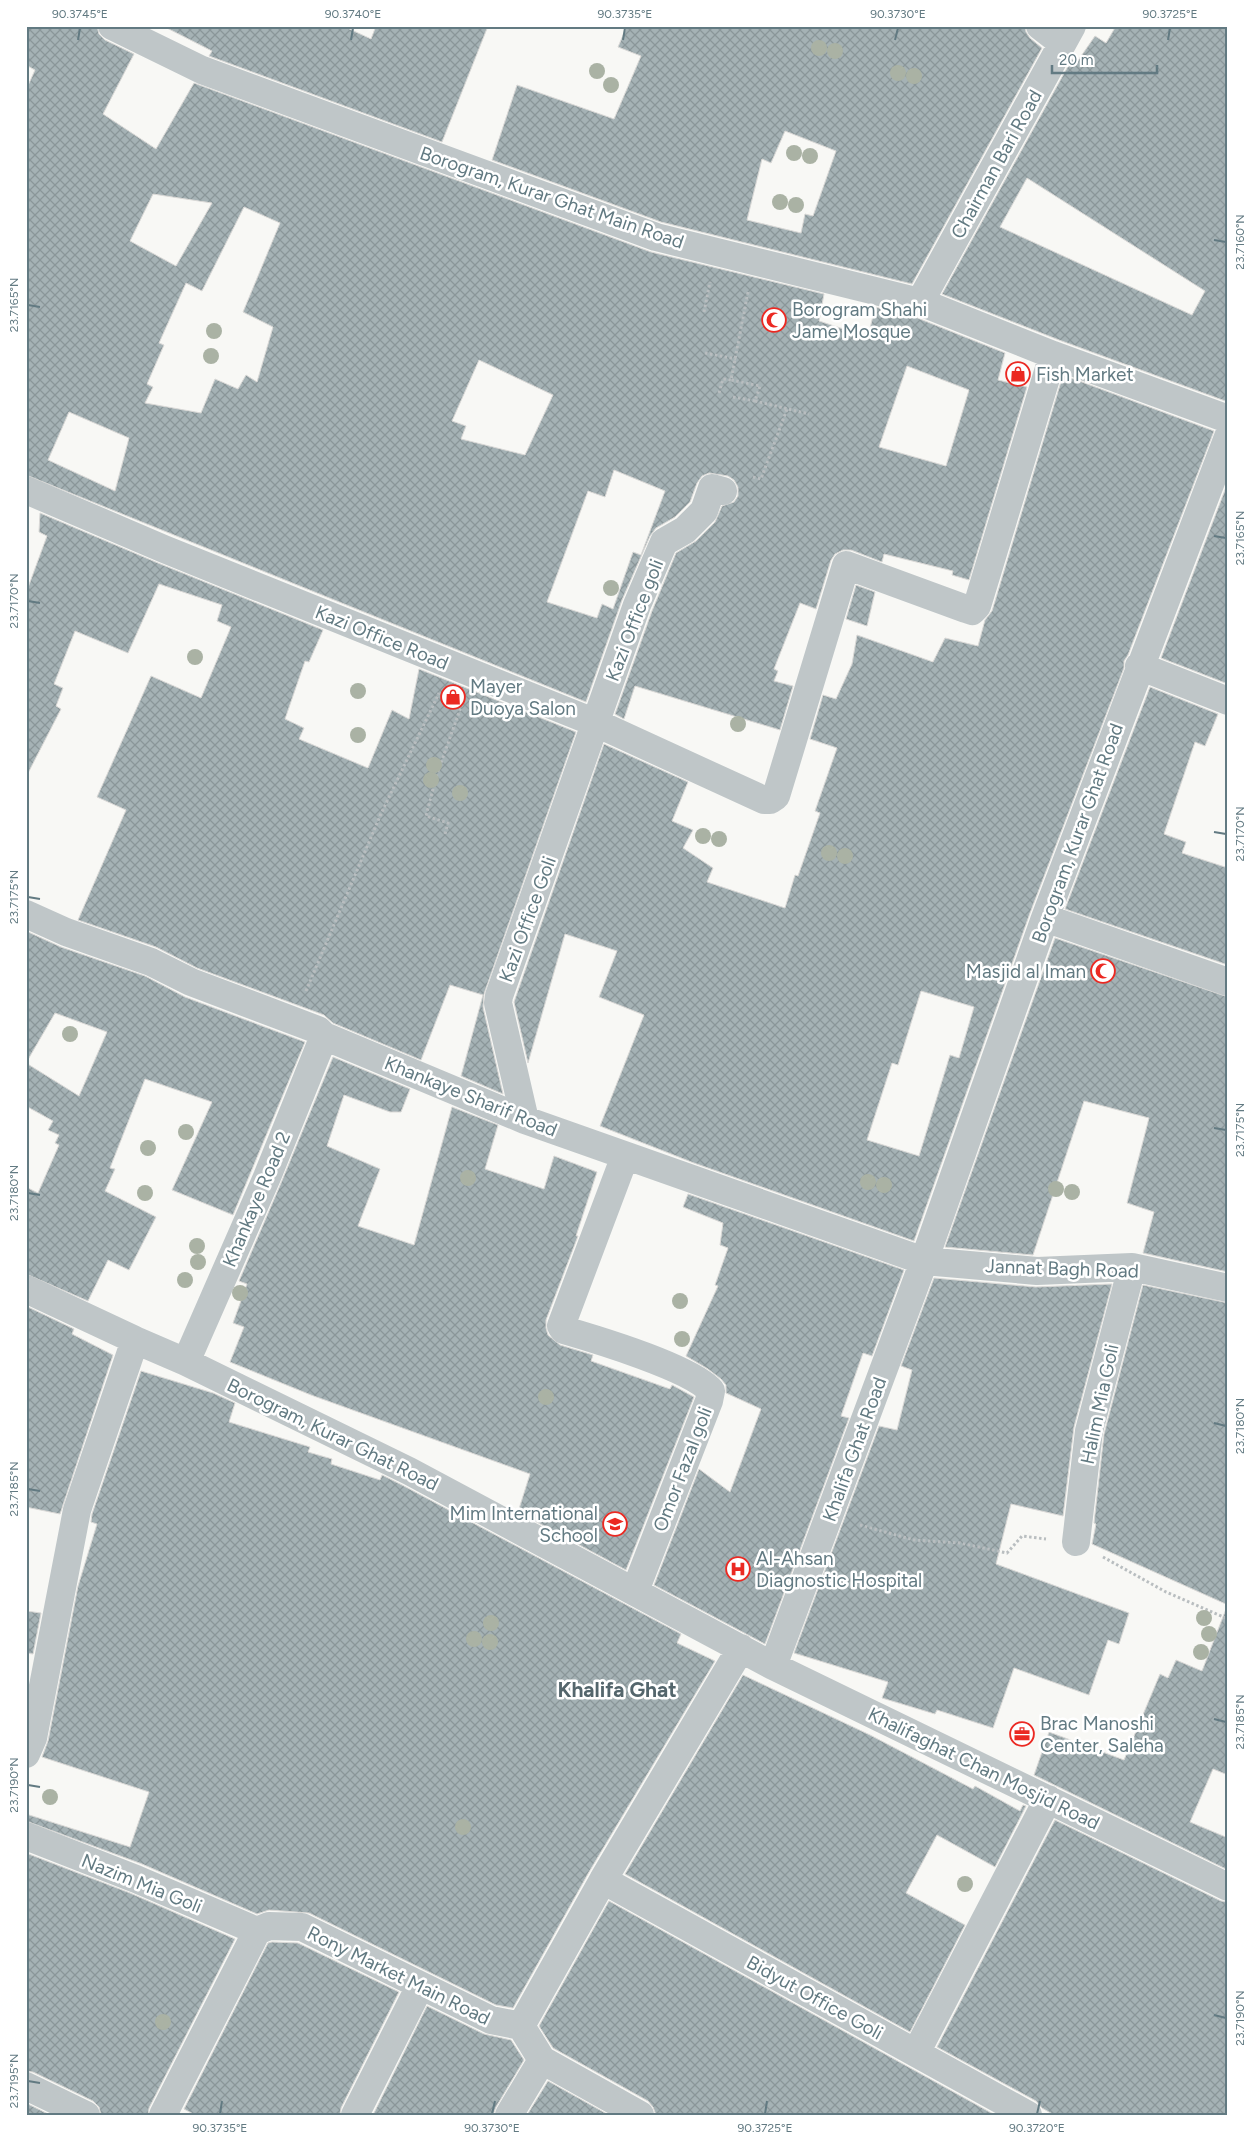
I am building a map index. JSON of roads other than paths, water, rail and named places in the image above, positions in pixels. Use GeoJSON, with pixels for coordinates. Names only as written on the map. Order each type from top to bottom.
{"type":"FeatureCollection","features":[{"type":"Feature","properties":{"kind":"street","name":"Borogram, Kurar Ghat Main Road"},"geometry":{"type":"LineString","coordinates":[[112,26],[202,70],[656,237],[920,302],[1053,355],[1228,419]]}},
{"type":"Feature","properties":{"kind":"street"},"geometry":{"type":"LineString","coordinates":[[1040,26],[1067,34]]}},
{"type":"Feature","properties":{"kind":"street","name":"Chairman Bari Road"},"geometry":{"type":"LineString","coordinates":[[920,302],[1067,34]]}},
{"type":"Feature","properties":{"kind":"street","name":"Kazi Office Road"},"geometry":{"type":"LineString","coordinates":[[26,490],[164,549],[596,723],[764,800],[770,800],[776,796],[846,565],[966,609],[972,610],[977,606],[1053,355]]}},
{"type":"Feature","properties":{"kind":"street","name":"Borogram, Kurar Ghat Road"},"geometry":{"type":"LineString","coordinates":[[924,1260],[1045,918],[1139,666],[1228,437]]}},
{"type":"Feature","properties":{"kind":"street","name":"Kazi Office goli"},"geometry":{"type":"LineString","coordinates":[[596,723],[637,605],[664,542],[684,530],[704,511],[712,488],[723,490]]}},
{"type":"Feature","properties":{"kind":"street"},"geometry":{"type":"LineString","coordinates":[[1139,666],[1228,701]]}},
{"type":"Feature","properties":{"kind":"street","name":"Kazi Office Goli"},"geometry":{"type":"LineString","coordinates":[[525,1120],[498,1003],[596,723]]}},
{"type":"Feature","properties":{"kind":"street","name":"Khankaye Sharif Road"},"geometry":{"type":"LineString","coordinates":[[26,914],[66,932],[151,962],[191,982],[318,1030],[324,1036],[525,1120],[924,1260]]}},
{"type":"Feature","properties":{"kind":"street"},"geometry":{"type":"LineString","coordinates":[[1045,918],[1228,982]]}},
{"type":"Feature","properties":{"kind":"street","name":"Khankaye Road 2"},"geometry":{"type":"LineString","coordinates":[[186,1362],[267,1177],[324,1036]]}},
{"type":"Feature","properties":{"kind":"street","name":"Omor Fazal goli"},"geometry":{"type":"LineString","coordinates":[[625,1156],[561,1326],[564,1330],[602,1342],[693,1377],[711,1391],[635,1591]]}},
{"type":"Feature","properties":{"kind":"street","name":"Jannat Bagh Road"},"geometry":{"type":"LineString","coordinates":[[924,1260],[1037,1271],[1132,1266],[1228,1288]]}},
{"type":"Feature","properties":{"kind":"street","name":"Khalifa Ghat Road"},"geometry":{"type":"LineString","coordinates":[[773,1666],[924,1260]]}},
{"type":"Feature","properties":{"kind":"street","name":"Halim Mia Goli"},"geometry":{"type":"LineString","coordinates":[[1076,1542],[1089,1431],[1132,1266]]}},
{"type":"Feature","properties":{"kind":"street","name":"Borogram, Kurar Ghat Road"},"geometry":{"type":"LineString","coordinates":[[26,1289],[186,1362],[409,1471],[635,1591]]}},
{"type":"Feature","properties":{"kind":"street"},"geometry":{"type":"LineString","coordinates":[[26,1754],[33,1738],[77,1510],[135,1340]]}},
{"type":"Feature","properties":{"kind":"street"},"geometry":{"type":"LineString","coordinates":[[635,1591],[741,1648],[603,1880],[521,2026],[542,2060],[640,2115]]}},
{"type":"Feature","properties":{"kind":"street","name":"Khalifaghat Chan Mosjid Road"},"geometry":{"type":"LineString","coordinates":[[741,1648],[773,1666],[1228,1887]]}},
{"type":"Feature","properties":{"kind":"street"},"geometry":{"type":"LineString","coordinates":[[916,2053],[1048,1799]]}},
{"type":"Feature","properties":{"kind":"street","name":"Nazim Mia Goli"},"geometry":{"type":"LineString","coordinates":[[26,1836],[136,1878],[257,1931]]}},
{"type":"Feature","properties":{"kind":"street","name":"Bidyut Office Goli"},"geometry":{"type":"LineString","coordinates":[[603,1880],[1028,2115]]}},
{"type":"Feature","properties":{"kind":"street","name":"Rony Market Main Road"},"geometry":{"type":"LineString","coordinates":[[257,1931],[269,1926],[302,1928],[491,2020],[521,2026]]}},
{"type":"Feature","properties":{"kind":"street"},"geometry":{"type":"LineString","coordinates":[[168,2113],[257,1931]]}},
{"type":"Feature","properties":{"kind":"street"},"geometry":{"type":"LineString","coordinates":[[355,2115],[420,1986]]}},
{"type":"Feature","properties":{"kind":"street"},"geometry":{"type":"LineString","coordinates":[[510,2115],[542,2060]]}},
{"type":"Feature","properties":{"kind":"street"},"geometry":{"type":"LineString","coordinates":[[26,2086],[86,2115]]}},
{"type":"Feature","properties":{"kind":"place","name":"Borogram Shahi Jame Mosque"},"geometry":{"type":"Point","coordinates":[774,320]}},
{"type":"Feature","properties":{"kind":"place","name":"Fish Market"},"geometry":{"type":"Point","coordinates":[1018,374]}},
{"type":"Feature","properties":{"kind":"place","name":"Mayer Duoya Salon"},"geometry":{"type":"Point","coordinates":[453,697]}},
{"type":"Feature","properties":{"kind":"place","name":"Masjid al Iman"},"geometry":{"type":"Point","coordinates":[1103,971]}},
{"type":"Feature","properties":{"kind":"place","name":"Mim International School"},"geometry":{"type":"Point","coordinates":[615,1524]}},
{"type":"Feature","properties":{"kind":"place","name":"Al-Ahsan Diagnostic Hospital"},"geometry":{"type":"Point","coordinates":[738,1569]}},
{"type":"Feature","properties":{"kind":"place","name":"Brac Manoshi Center, Saleha"},"geometry":{"type":"Point","coordinates":[1022,1734]}},
{"type":"Feature","properties":{"kind":"district","name":"Khalifa Ghat"},"geometry":{"type":"Point","coordinates":[617,1690]}}]}
